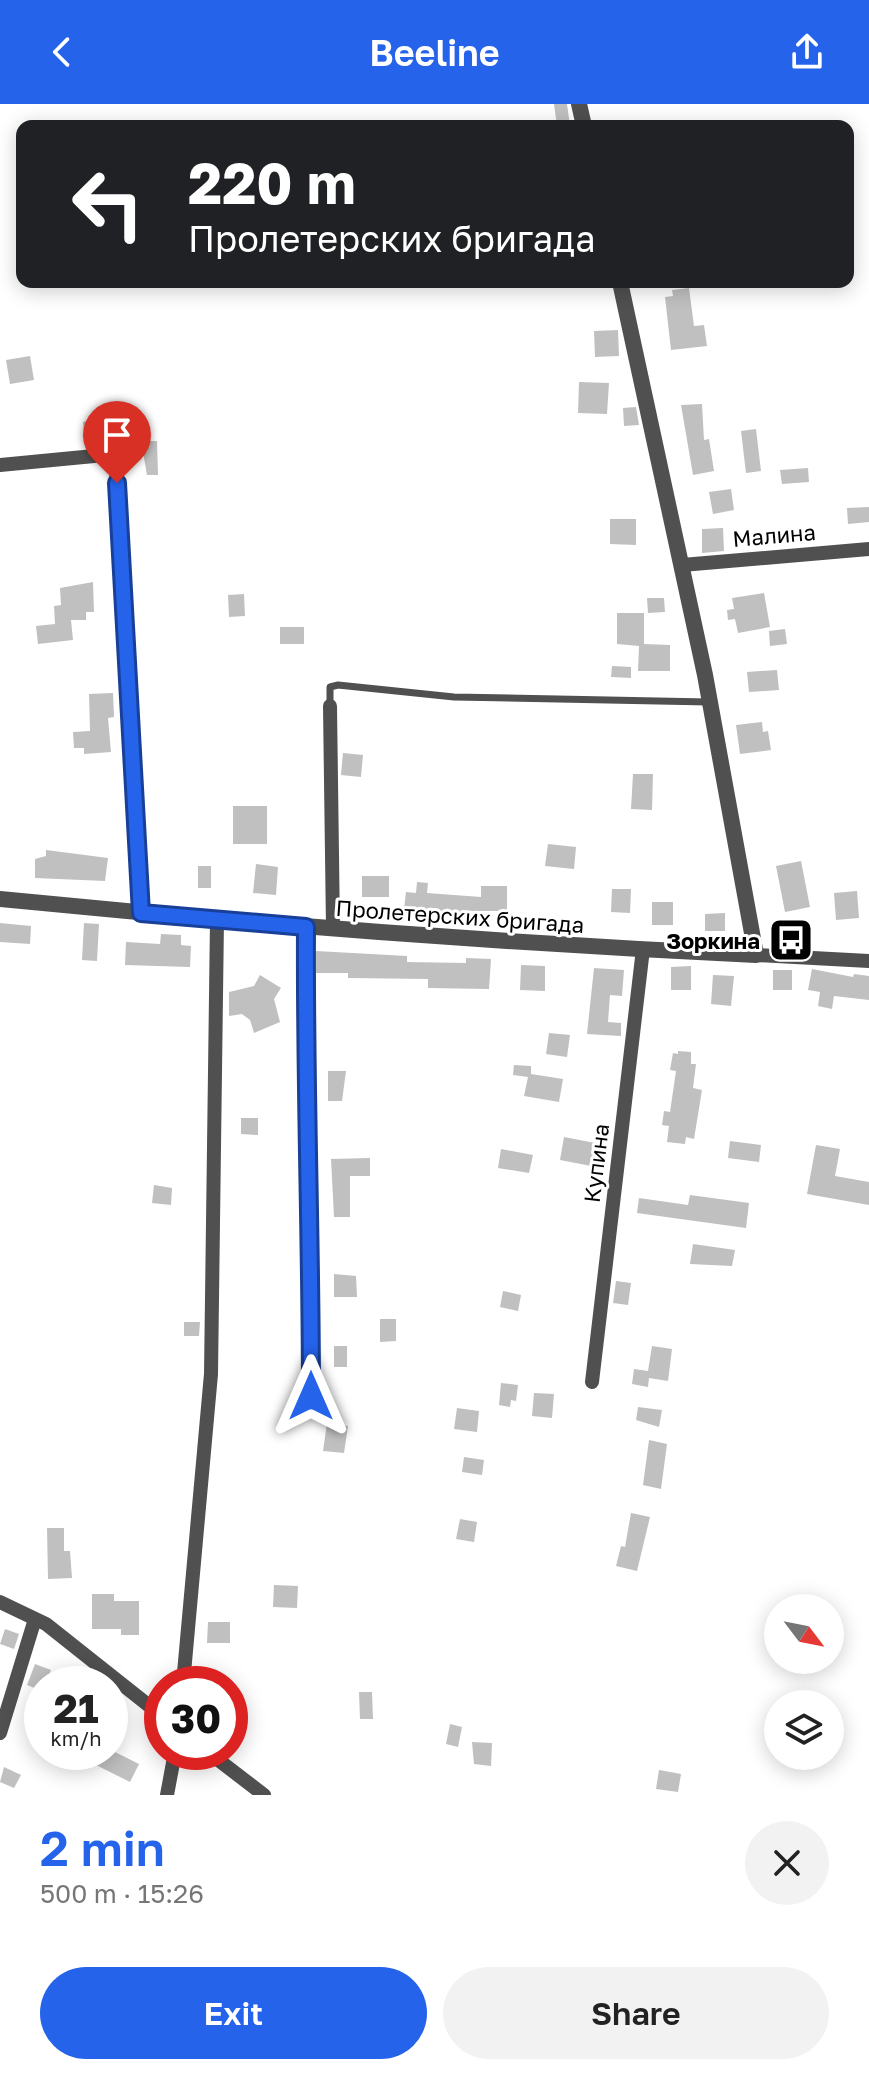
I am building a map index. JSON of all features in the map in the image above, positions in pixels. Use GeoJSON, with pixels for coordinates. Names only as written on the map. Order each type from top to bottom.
{"type":"FeatureCollection","features":[{"type":"Feature","properties":{"kind":"street"},"geometry":{"type":"LineString","coordinates":[[621,288],[710,702],[756,955]]}},
{"type":"Feature","properties":{"kind":"street"},"geometry":{"type":"LineString","coordinates":[[0,465],[115,454],[131,692],[141,913]]}},
{"type":"Feature","properties":{"kind":"street","name":"Малина"},"geometry":{"type":"LineString","coordinates":[[682,565],[869,549]]}},
{"type":"Feature","properties":{"kind":"street"},"geometry":{"type":"LineString","coordinates":[[330,706],[333,929]]}},
{"type":"Feature","properties":{"kind":"street","name":"Пролетерских бригада"},"geometry":{"type":"LineString","coordinates":[[0,899],[333,929],[869,961]]}},
{"type":"Feature","properties":{"kind":"street"},"geometry":{"type":"LineString","coordinates":[[185,1666],[211,1374],[217,920]]}},
{"type":"Feature","properties":{"kind":"street"},"geometry":{"type":"LineString","coordinates":[[306,927],[305,1095],[312,1273],[311,1396]]}},
{"type":"Feature","properties":{"kind":"street","name":"Купина"},"geometry":{"type":"LineString","coordinates":[[592,1382],[643,949]]}},
{"type":"Feature","properties":{"kind":"street"},"geometry":{"type":"LineString","coordinates":[[0,1602],[35,1619],[144,1702]]}},
{"type":"Feature","properties":{"kind":"street"},"geometry":{"type":"LineString","coordinates":[[0,1733],[35,1619]]}},
{"type":"Feature","properties":{"kind":"street"},"geometry":{"type":"LineString","coordinates":[[167,1795],[172,1770]]}},
{"type":"Feature","properties":{"kind":"street"},"geometry":{"type":"LineString","coordinates":[[231,1770],[264,1795]]}},
{"type":"Feature","properties":{"kind":"lane"},"geometry":{"type":"LineString","coordinates":[[330,706],[330,687],[338,685],[454,697],[710,702]]}},
{"type":"Feature","properties":{"kind":"building"},"geometry":{"type":"Polygon","coordinates":[[[554,104],[567,104],[569,120],[556,120],[554,104]]]}},
{"type":"Feature","properties":{"kind":"building"},"geometry":{"type":"Polygon","coordinates":[[[689,288],[694,326],[704,325],[707,346],[671,350],[665,297],[673,296],[672,290],[689,288]]]}},
{"type":"Feature","properties":{"kind":"building"},"geometry":{"type":"Polygon","coordinates":[[[618,330],[619,356],[595,357],[594,331],[618,330]]]}},
{"type":"Feature","properties":{"kind":"building"},"geometry":{"type":"Polygon","coordinates":[[[30,356],[34,380],[10,384],[6,360],[30,356]]]}},
{"type":"Feature","properties":{"kind":"building"},"geometry":{"type":"Polygon","coordinates":[[[579,382],[609,383],[607,414],[578,413],[579,382]]]}},
{"type":"Feature","properties":{"kind":"building"},"geometry":{"type":"Polygon","coordinates":[[[702,404],[704,440],[709,439],[714,471],[693,475],[681,405],[702,404]]]}},
{"type":"Feature","properties":{"kind":"building"},"geometry":{"type":"Polygon","coordinates":[[[636,407],[639,425],[624,426],[623,408],[636,407]]]}},
{"type":"Feature","properties":{"kind":"building"},"geometry":{"type":"Polygon","coordinates":[[[96,420],[97,424],[107,423],[109,440],[85,442],[83,422],[96,420]]]}},
{"type":"Feature","properties":{"kind":"building"},"geometry":{"type":"Polygon","coordinates":[[[756,429],[761,471],[746,473],[741,431],[756,429]]]}},
{"type":"Feature","properties":{"kind":"building"},"geometry":{"type":"Polygon","coordinates":[[[141,441],[157,441],[158,475],[147,475],[141,441]]]}},
{"type":"Feature","properties":{"kind":"building"},"geometry":{"type":"Polygon","coordinates":[[[808,468],[809,482],[782,484],[780,470],[808,468]]]}},
{"type":"Feature","properties":{"kind":"building"},"geometry":{"type":"Polygon","coordinates":[[[731,489],[734,510],[713,514],[709,492],[731,489]]]}},
{"type":"Feature","properties":{"kind":"building"},"geometry":{"type":"Polygon","coordinates":[[[869,507],[869,522],[848,524],[847,508],[869,507]]]}},
{"type":"Feature","properties":{"kind":"building"},"geometry":{"type":"Polygon","coordinates":[[[610,519],[636,519],[636,545],[610,544],[610,519]]]}},
{"type":"Feature","properties":{"kind":"building"},"geometry":{"type":"Polygon","coordinates":[[[723,528],[724,551],[702,553],[702,529],[723,528]]]}},
{"type":"Feature","properties":{"kind":"building"},"geometry":{"type":"Polygon","coordinates":[[[93,582],[94,612],[86,612],[86,620],[71,620],[73,640],[38,644],[36,626],[55,624],[54,606],[61,605],[60,588],[93,582]]]}},
{"type":"Feature","properties":{"kind":"building"},"geometry":{"type":"Polygon","coordinates":[[[764,593],[770,627],[738,633],[735,619],[728,620],[727,610],[734,609],[732,598],[764,593]]]}},
{"type":"Feature","properties":{"kind":"building"},"geometry":{"type":"Polygon","coordinates":[[[244,594],[245,616],[229,617],[228,595],[244,594]]]}},
{"type":"Feature","properties":{"kind":"building"},"geometry":{"type":"Polygon","coordinates":[[[647,598],[664,598],[665,612],[648,613],[647,598]]]}},
{"type":"Feature","properties":{"kind":"building"},"geometry":{"type":"Polygon","coordinates":[[[617,613],[644,613],[644,644],[670,645],[670,671],[638,671],[639,646],[617,644],[617,613]]]}},
{"type":"Feature","properties":{"kind":"building"},"geometry":{"type":"Polygon","coordinates":[[[280,627],[304,627],[304,644],[280,644],[280,627]]]}},
{"type":"Feature","properties":{"kind":"building"},"geometry":{"type":"Polygon","coordinates":[[[785,629],[787,644],[770,646],[769,631],[785,629]]]}},
{"type":"Feature","properties":{"kind":"building"},"geometry":{"type":"Polygon","coordinates":[[[612,666],[631,667],[631,678],[611,677],[612,666]]]}},
{"type":"Feature","properties":{"kind":"building"},"geometry":{"type":"Polygon","coordinates":[[[777,670],[779,690],[749,692],[747,672],[777,670]]]}},
{"type":"Feature","properties":{"kind":"building"},"geometry":{"type":"Polygon","coordinates":[[[113,693],[114,717],[108,718],[111,752],[84,754],[84,748],[74,748],[73,732],[90,731],[89,694],[113,693]]]}},
{"type":"Feature","properties":{"kind":"building"},"geometry":{"type":"Polygon","coordinates":[[[762,722],[763,732],[768,731],[771,750],[740,754],[736,725],[762,722]]]}},
{"type":"Feature","properties":{"kind":"building"},"geometry":{"type":"Polygon","coordinates":[[[343,753],[363,755],[361,777],[341,775],[343,753]]]}},
{"type":"Feature","properties":{"kind":"building"},"geometry":{"type":"Polygon","coordinates":[[[633,774],[653,774],[652,810],[631,809],[633,774]]]}},
{"type":"Feature","properties":{"kind":"building"},"geometry":{"type":"Polygon","coordinates":[[[233,806],[267,806],[267,844],[233,844],[233,806]]]}},
{"type":"Feature","properties":{"kind":"building"},"geometry":{"type":"Polygon","coordinates":[[[548,844],[576,847],[574,869],[545,866],[548,844]]]}},
{"type":"Feature","properties":{"kind":"building"},"geometry":{"type":"Polygon","coordinates":[[[46,850],[108,858],[105,881],[35,878],[35,859],[46,856],[46,850]]]}},
{"type":"Feature","properties":{"kind":"building"},"geometry":{"type":"Polygon","coordinates":[[[801,861],[810,907],[785,912],[776,866],[801,861]]]}},
{"type":"Feature","properties":{"kind":"building"},"geometry":{"type":"Polygon","coordinates":[[[256,864],[278,867],[276,895],[253,893],[256,864]]]}},
{"type":"Feature","properties":{"kind":"building"},"geometry":{"type":"Polygon","coordinates":[[[198,866],[211,866],[211,888],[198,888],[198,866]]]}},
{"type":"Feature","properties":{"kind":"building"},"geometry":{"type":"Polygon","coordinates":[[[362,876],[389,876],[389,897],[362,897],[362,876]]]}},
{"type":"Feature","properties":{"kind":"building"},"geometry":{"type":"Polygon","coordinates":[[[417,882],[428,883],[427,893],[481,897],[481,886],[507,886],[507,911],[462,911],[462,916],[404,909],[406,892],[416,893],[417,882]]]}},
{"type":"Feature","properties":{"kind":"building"},"geometry":{"type":"Polygon","coordinates":[[[612,889],[631,889],[630,913],[611,912],[612,889]]]}},
{"type":"Feature","properties":{"kind":"building"},"geometry":{"type":"Polygon","coordinates":[[[857,891],[859,918],[836,920],[834,893],[857,891]]]}},
{"type":"Feature","properties":{"kind":"building"},"geometry":{"type":"Polygon","coordinates":[[[652,902],[673,902],[673,925],[652,925],[652,902]]]}},
{"type":"Feature","properties":{"kind":"building"},"geometry":{"type":"Polygon","coordinates":[[[725,913],[725,931],[705,931],[705,914],[725,913]]]}},
{"type":"Feature","properties":{"kind":"building"},"geometry":{"type":"Polygon","coordinates":[[[0,923],[31,926],[30,944],[0,942],[0,923]]]}},
{"type":"Feature","properties":{"kind":"building"},"geometry":{"type":"Polygon","coordinates":[[[84,923],[99,924],[97,961],[82,960],[84,923]]]}},
{"type":"Feature","properties":{"kind":"building"},"geometry":{"type":"Polygon","coordinates":[[[161,934],[181,935],[181,945],[191,946],[190,967],[125,965],[126,942],[160,944],[161,934]]]}},
{"type":"Feature","properties":{"kind":"building"},"geometry":{"type":"Polygon","coordinates":[[[316,951],[407,956],[407,962],[466,963],[466,958],[491,959],[489,989],[428,988],[428,979],[348,978],[348,973],[316,973],[316,951]]]}},
{"type":"Feature","properties":{"kind":"building"},"geometry":{"type":"Polygon","coordinates":[[[521,965],[545,966],[545,991],[520,990],[521,965]]]}},
{"type":"Feature","properties":{"kind":"building"},"geometry":{"type":"Polygon","coordinates":[[[691,966],[691,990],[671,990],[671,967],[691,966]]]}},
{"type":"Feature","properties":{"kind":"building"},"geometry":{"type":"Polygon","coordinates":[[[594,968],[624,970],[622,996],[610,995],[608,1022],[621,1023],[621,1036],[587,1034],[594,968]]]}},
{"type":"Feature","properties":{"kind":"building"},"geometry":{"type":"Polygon","coordinates":[[[812,969],[853,977],[854,974],[869,976],[869,1000],[834,996],[832,1009],[818,1006],[820,992],[808,990],[812,969]]]}},
{"type":"Feature","properties":{"kind":"building"},"geometry":{"type":"Polygon","coordinates":[[[773,970],[792,970],[792,990],[773,990],[773,970]]]}},
{"type":"Feature","properties":{"kind":"building"},"geometry":{"type":"Polygon","coordinates":[[[260,975],[281,988],[274,999],[280,1022],[254,1033],[250,1020],[242,1014],[229,1016],[229,992],[254,986],[260,975]]]}},
{"type":"Feature","properties":{"kind":"building"},"geometry":{"type":"Polygon","coordinates":[[[713,975],[734,976],[731,1006],[711,1004],[713,975]]]}},
{"type":"Feature","properties":{"kind":"building"},"geometry":{"type":"Polygon","coordinates":[[[549,1033],[570,1035],[567,1057],[546,1054],[549,1033]]]}},
{"type":"Feature","properties":{"kind":"building"},"geometry":{"type":"Polygon","coordinates":[[[678,1051],[691,1052],[691,1064],[696,1064],[693,1088],[702,1090],[694,1139],[686,1137],[685,1144],[667,1142],[669,1126],[662,1125],[664,1111],[670,1112],[676,1071],[670,1070],[673,1053],[678,1054],[678,1051]]]}},
{"type":"Feature","properties":{"kind":"building"},"geometry":{"type":"Polygon","coordinates":[[[514,1065],[531,1066],[531,1074],[563,1079],[559,1102],[524,1096],[528,1077],[513,1075],[514,1065]]]}},
{"type":"Feature","properties":{"kind":"building"},"geometry":{"type":"Polygon","coordinates":[[[328,1071],[346,1071],[342,1101],[328,1101],[328,1071]]]}},
{"type":"Feature","properties":{"kind":"building"},"geometry":{"type":"Polygon","coordinates":[[[241,1118],[258,1118],[258,1135],[241,1134],[241,1118]]]}},
{"type":"Feature","properties":{"kind":"building"},"geometry":{"type":"Polygon","coordinates":[[[564,1137],[595,1143],[591,1166],[560,1160],[564,1137]]]}},
{"type":"Feature","properties":{"kind":"building"},"geometry":{"type":"Polygon","coordinates":[[[730,1141],[761,1145],[759,1162],[728,1158],[730,1141]]]}},
{"type":"Feature","properties":{"kind":"building"},"geometry":{"type":"Polygon","coordinates":[[[816,1145],[840,1149],[835,1176],[869,1182],[869,1205],[807,1194],[816,1145]]]}},
{"type":"Feature","properties":{"kind":"building"},"geometry":{"type":"Polygon","coordinates":[[[501,1149],[533,1155],[529,1173],[498,1168],[501,1149]]]}},
{"type":"Feature","properties":{"kind":"building"},"geometry":{"type":"Polygon","coordinates":[[[370,1158],[370,1176],[350,1176],[350,1217],[334,1217],[331,1159],[370,1158]]]}},
{"type":"Feature","properties":{"kind":"building"},"geometry":{"type":"Polygon","coordinates":[[[154,1185],[172,1188],[171,1205],[152,1203],[154,1185]]]}},
{"type":"Feature","properties":{"kind":"building"},"geometry":{"type":"Polygon","coordinates":[[[690,1195],[749,1203],[746,1228],[637,1213],[639,1198],[688,1205],[690,1195]]]}},
{"type":"Feature","properties":{"kind":"building"},"geometry":{"type":"Polygon","coordinates":[[[693,1244],[735,1250],[732,1266],[690,1264],[693,1244]]]}},
{"type":"Feature","properties":{"kind":"building"},"geometry":{"type":"Polygon","coordinates":[[[334,1274],[356,1276],[357,1297],[334,1297],[334,1274]]]}},
{"type":"Feature","properties":{"kind":"building"},"geometry":{"type":"Polygon","coordinates":[[[616,1281],[631,1283],[628,1305],[613,1303],[616,1281]]]}},
{"type":"Feature","properties":{"kind":"building"},"geometry":{"type":"Polygon","coordinates":[[[503,1291],[521,1295],[518,1311],[500,1307],[503,1291]]]}},
{"type":"Feature","properties":{"kind":"building"},"geometry":{"type":"Polygon","coordinates":[[[380,1319],[396,1319],[396,1341],[380,1342],[380,1319]]]}},
{"type":"Feature","properties":{"kind":"building"},"geometry":{"type":"Polygon","coordinates":[[[184,1322],[200,1322],[199,1336],[184,1336],[184,1322]]]}},
{"type":"Feature","properties":{"kind":"building"},"geometry":{"type":"Polygon","coordinates":[[[334,1346],[347,1346],[347,1367],[334,1367],[334,1346]]]}},
{"type":"Feature","properties":{"kind":"building"},"geometry":{"type":"Polygon","coordinates":[[[652,1346],[672,1349],[668,1381],[649,1378],[648,1387],[632,1384],[634,1369],[648,1371],[652,1346]]]}},
{"type":"Feature","properties":{"kind":"building"},"geometry":{"type":"Polygon","coordinates":[[[501,1383],[518,1385],[516,1401],[511,1400],[510,1407],[499,1405],[501,1383]]]}},
{"type":"Feature","properties":{"kind":"building"},"geometry":{"type":"Polygon","coordinates":[[[534,1393],[554,1394],[552,1418],[532,1416],[534,1393]]]}},
{"type":"Feature","properties":{"kind":"building"},"geometry":{"type":"Polygon","coordinates":[[[638,1407],[662,1410],[659,1427],[636,1420],[638,1407]]]}},
{"type":"Feature","properties":{"kind":"building"},"geometry":{"type":"Polygon","coordinates":[[[457,1408],[479,1411],[477,1432],[454,1429],[457,1408]]]}},
{"type":"Feature","properties":{"kind":"building"},"geometry":{"type":"Polygon","coordinates":[[[327,1423],[348,1426],[344,1453],[323,1451],[327,1423]]]}},
{"type":"Feature","properties":{"kind":"building"},"geometry":{"type":"Polygon","coordinates":[[[649,1440],[667,1444],[661,1489],[643,1485],[649,1440]]]}},
{"type":"Feature","properties":{"kind":"building"},"geometry":{"type":"Polygon","coordinates":[[[464,1457],[484,1460],[482,1475],[462,1472],[464,1457]]]}},
{"type":"Feature","properties":{"kind":"building"},"geometry":{"type":"Polygon","coordinates":[[[631,1513],[650,1517],[637,1571],[616,1566],[621,1546],[625,1547],[631,1513]]]}},
{"type":"Feature","properties":{"kind":"building"},"geometry":{"type":"Polygon","coordinates":[[[460,1519],[477,1522],[474,1542],[456,1539],[460,1519]]]}},
{"type":"Feature","properties":{"kind":"building"},"geometry":{"type":"Polygon","coordinates":[[[47,1528],[64,1528],[64,1551],[70,1551],[72,1578],[48,1579],[47,1528]]]}},
{"type":"Feature","properties":{"kind":"building"},"geometry":{"type":"Polygon","coordinates":[[[274,1585],[298,1586],[297,1608],[273,1607],[274,1585]]]}},
{"type":"Feature","properties":{"kind":"building"},"geometry":{"type":"Polygon","coordinates":[[[92,1594],[114,1594],[114,1601],[139,1601],[139,1635],[121,1635],[121,1629],[92,1629],[92,1594]]]}},
{"type":"Feature","properties":{"kind":"building"},"geometry":{"type":"Polygon","coordinates":[[[208,1622],[230,1622],[230,1643],[207,1643],[208,1622]]]}},
{"type":"Feature","properties":{"kind":"building"},"geometry":{"type":"Polygon","coordinates":[[[5,1629],[19,1634],[14,1649],[0,1644],[5,1629]]]}},
{"type":"Feature","properties":{"kind":"building"},"geometry":{"type":"Polygon","coordinates":[[[359,1692],[372,1692],[373,1719],[360,1719],[359,1692]]]}},
{"type":"Feature","properties":{"kind":"building"},"geometry":{"type":"Polygon","coordinates":[[[450,1724],[462,1727],[458,1747],[446,1744],[450,1724]]]}},
{"type":"Feature","properties":{"kind":"building"},"geometry":{"type":"Polygon","coordinates":[[[472,1742],[492,1743],[491,1766],[474,1764],[472,1742]]]}},
{"type":"Feature","properties":{"kind":"building"},"geometry":{"type":"Polygon","coordinates":[[[128,1758],[139,1764],[130,1782],[106,1770],[128,1770],[128,1758]]]}},
{"type":"Feature","properties":{"kind":"building"},"geometry":{"type":"Polygon","coordinates":[[[4,1767],[21,1775],[14,1788],[0,1782],[4,1767]]]}},
{"type":"Feature","properties":{"kind":"building"},"geometry":{"type":"Polygon","coordinates":[[[659,1770],[681,1774],[678,1792],[656,1789],[659,1770]]]}},
{"type":"Feature","properties":{"kind":"place","name":"Зоркина"},"geometry":{"type":"Point","coordinates":[791,940]}},
{"type":"Feature","properties":{"kind":"route"},"geometry":{"type":"LineString","coordinates":[[117,483],[141,913],[306,927],[305,1095],[312,1273],[311,1396]]}}]}
